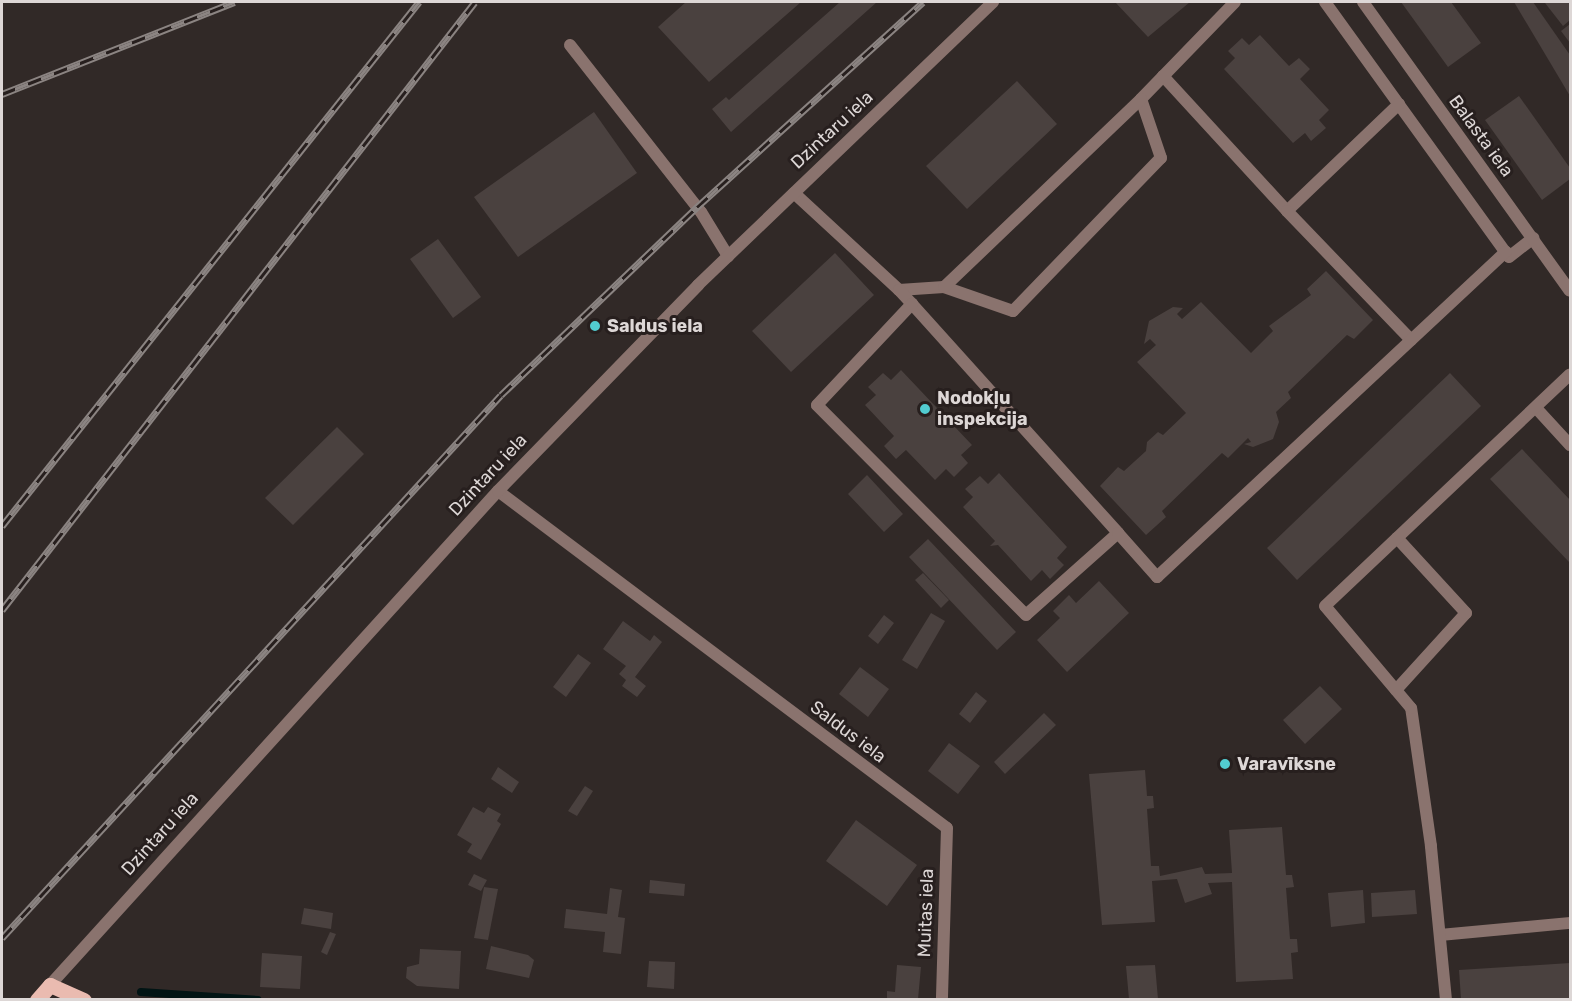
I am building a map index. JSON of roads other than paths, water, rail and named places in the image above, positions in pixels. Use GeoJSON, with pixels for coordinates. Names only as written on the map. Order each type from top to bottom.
{"type":"FeatureCollection","features":[{"type":"Feature","properties":{"kind":"main road","name":"Dzintaru iela"},"geometry":{"type":"LineString","coordinates":[[37,999],[50,985]]}},
{"type":"Feature","properties":{"kind":"main road"},"geometry":{"type":"LineString","coordinates":[[50,985],[84,999]]}},
{"type":"Feature","properties":{"kind":"street","name":"Dzintaru iela"},"geometry":{"type":"LineString","coordinates":[[50,985],[498,491],[728,256],[993,2]]}},
{"type":"Feature","properties":{"kind":"street"},"geometry":{"type":"LineString","coordinates":[[944,287],[1141,99],[1236,2]]}},
{"type":"Feature","properties":{"kind":"street"},"geometry":{"type":"LineString","coordinates":[[1325,2],[1509,257],[1533,238]]}},
{"type":"Feature","properties":{"kind":"street","name":"Balasta iela"},"geometry":{"type":"LineString","coordinates":[[1363,2],[1570,291]]}},
{"type":"Feature","properties":{"kind":"street"},"geometry":{"type":"LineString","coordinates":[[570,45],[701,212],[728,256]]}},
{"type":"Feature","properties":{"kind":"street"},"geometry":{"type":"LineString","coordinates":[[1163,76],[1287,211],[1411,340]]}},
{"type":"Feature","properties":{"kind":"street"},"geometry":{"type":"LineString","coordinates":[[899,290],[944,287],[1013,310],[1161,158],[1141,99]]}},
{"type":"Feature","properties":{"kind":"street"},"geometry":{"type":"LineString","coordinates":[[1287,211],[1399,104]]}},
{"type":"Feature","properties":{"kind":"street"},"geometry":{"type":"LineString","coordinates":[[794,193],[899,290],[1157,577],[1506,252]]}},
{"type":"Feature","properties":{"kind":"street"},"geometry":{"type":"LineString","coordinates":[[912,304],[817,405],[1026,615],[1118,533]]}},
{"type":"Feature","properties":{"kind":"street"},"geometry":{"type":"LineString","coordinates":[[1446,999],[1411,708],[1325,606],[1537,409],[1570,374]]}},
{"type":"Feature","properties":{"kind":"street"},"geometry":{"type":"LineString","coordinates":[[1537,409],[1570,445]]}},
{"type":"Feature","properties":{"kind":"street","name":"Saldus iela"},"geometry":{"type":"LineString","coordinates":[[498,491],[947,828]]}},
{"type":"Feature","properties":{"kind":"street"},"geometry":{"type":"LineString","coordinates":[[1395,690],[1466,613],[1397,538]]}},
{"type":"Feature","properties":{"kind":"street","name":"Muitas iela"},"geometry":{"type":"LineString","coordinates":[[942,999],[947,828]]}},
{"type":"Feature","properties":{"kind":"street"},"geometry":{"type":"LineString","coordinates":[[1440,935],[1570,923]]}},
{"type":"Feature","properties":{"kind":"waterway"},"geometry":{"type":"LineString","coordinates":[[141,992],[258,1000]]}},
{"type":"Feature","properties":{"kind":"railway"},"geometry":{"type":"LineString","coordinates":[[2,94],[234,2]]}},
{"type":"Feature","properties":{"kind":"railway"},"geometry":{"type":"LineString","coordinates":[[2,526],[419,2]]}},
{"type":"Feature","properties":{"kind":"railway"},"geometry":{"type":"LineString","coordinates":[[2,610],[475,2]]}},
{"type":"Feature","properties":{"kind":"railway"},"geometry":{"type":"LineString","coordinates":[[2,938],[501,395],[697,207],[923,2]]}},
{"type":"Feature","properties":{"kind":"place","name":"Saldus iela"},"geometry":{"type":"Point","coordinates":[595,326]}},
{"type":"Feature","properties":{"kind":"place","name":"Nodokļu inspekcija"},"geometry":{"type":"Point","coordinates":[925,409]}},
{"type":"Feature","properties":{"kind":"place","name":"Varavīksne"},"geometry":{"type":"Point","coordinates":[1225,764]}}]}
